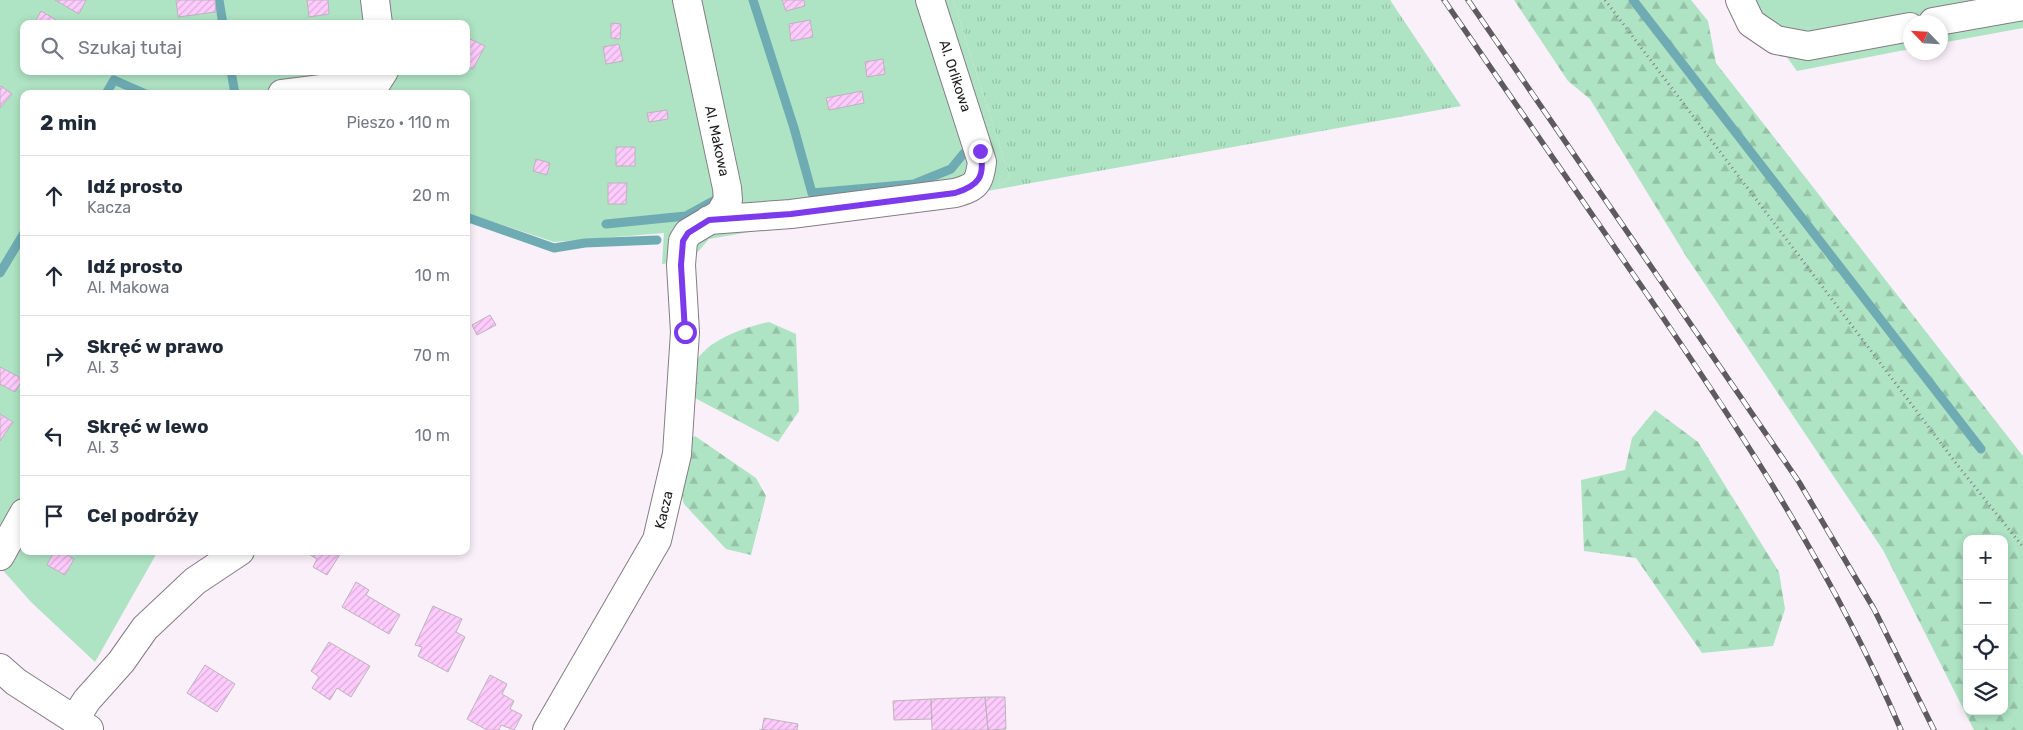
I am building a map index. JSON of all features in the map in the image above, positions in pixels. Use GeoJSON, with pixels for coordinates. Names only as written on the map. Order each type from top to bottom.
{"type":"FeatureCollection","features":[{"type":"Feature","properties":{"kind":"street"},"geometry":{"type":"LineString","coordinates":[[375,0],[378,20]]}},
{"type":"Feature","properties":{"kind":"street","name":"Al. Makowa"},"geometry":{"type":"LineString","coordinates":[[681,262],[683,241],[688,233],[720,214],[728,200],[687,0]]}},
{"type":"Feature","properties":{"kind":"street","name":"Al. Orlikowa"},"geometry":{"type":"LineString","coordinates":[[709,220],[791,214],[955,193],[972,188],[979,180],[982,162],[980,151],[930,0]]}},
{"type":"Feature","properties":{"kind":"street"},"geometry":{"type":"LineString","coordinates":[[1740,0],[1752,23],[1776,40],[1808,46],[1903,28]]}},
{"type":"Feature","properties":{"kind":"street"},"geometry":{"type":"LineString","coordinates":[[1948,19],[2023,6]]}},
{"type":"Feature","properties":{"kind":"street"},"geometry":{"type":"LineString","coordinates":[[314,90],[377,82],[381,75]]}},
{"type":"Feature","properties":{"kind":"street","name":"Kacza"},"geometry":{"type":"LineString","coordinates":[[547,730],[657,540],[677,454],[685,332],[681,262]]}},
{"type":"Feature","properties":{"kind":"street"},"geometry":{"type":"LineString","coordinates":[[0,556],[20,520]]}},
{"type":"Feature","properties":{"kind":"street"},"geometry":{"type":"LineString","coordinates":[[0,668],[16,682],[82,725],[87,700],[121,662],[145,628],[195,581],[234,555]]}},
{"type":"Feature","properties":{"kind":"path"},"geometry":{"type":"LineString","coordinates":[[1605,0],[1959,467],[2023,547]]}},
{"type":"Feature","properties":{"kind":"green space"},"geometry":{"type":"Polygon","coordinates":[[[0,0],[953,0],[1010,178],[993,190],[709,239],[690,261],[662,264],[664,233],[554,242],[470,214],[470,90],[20,90],[20,555],[156,555],[95,662],[31,602],[0,567],[0,0]]]}},
{"type":"Feature","properties":{"kind":"green space"},"geometry":{"type":"Polygon","coordinates":[[[953,0],[1390,0],[1461,106],[993,190],[1010,178],[953,0]]]}},
{"type":"Feature","properties":{"kind":"green space"},"geometry":{"type":"Polygon","coordinates":[[[1514,0],[1691,0],[1708,21],[1716,63],[2023,456],[2023,730],[1974,730],[1966,715],[2008,715],[2008,535],[1963,535],[1963,708],[1883,550],[1686,256],[1590,99],[1568,81],[1514,0]]]}},
{"type":"Feature","properties":{"kind":"green space"},"geometry":{"type":"Polygon","coordinates":[[[1745,0],[2023,0],[2023,28],[1948,42],[1948,15],[1903,15],[1903,50],[1797,71],[1745,0]]]}},
{"type":"Feature","properties":{"kind":"green space"},"geometry":{"type":"Polygon","coordinates":[[[769,322],[796,334],[799,411],[778,442],[693,397],[693,369],[697,359],[704,351],[736,332],[769,322]]]}},
{"type":"Feature","properties":{"kind":"green space"},"geometry":{"type":"Polygon","coordinates":[[[1655,410],[1698,442],[1779,572],[1785,609],[1773,646],[1702,653],[1636,558],[1584,551],[1581,480],[1625,470],[1632,438],[1655,410]]]}},
{"type":"Feature","properties":{"kind":"green space"},"geometry":{"type":"Polygon","coordinates":[[[695,436],[756,478],[766,496],[751,555],[726,549],[684,504],[679,487],[690,439],[695,436]]]}},
{"type":"Feature","properties":{"kind":"building"},"geometry":{"type":"Polygon","coordinates":[[[55,0],[86,0],[79,14],[55,0]]]}},
{"type":"Feature","properties":{"kind":"building"},"geometry":{"type":"Polygon","coordinates":[[[176,0],[215,0],[216,12],[178,17],[176,0]]]}},
{"type":"Feature","properties":{"kind":"building"},"geometry":{"type":"Polygon","coordinates":[[[307,0],[328,0],[329,14],[309,17],[307,0]]]}},
{"type":"Feature","properties":{"kind":"building"},"geometry":{"type":"Polygon","coordinates":[[[782,0],[804,0],[805,6],[786,11],[782,0]]]}},
{"type":"Feature","properties":{"kind":"building"},"geometry":{"type":"Polygon","coordinates":[[[41,11],[56,20],[36,20],[41,11]]]}},
{"type":"Feature","properties":{"kind":"building"},"geometry":{"type":"Polygon","coordinates":[[[810,20],[813,37],[791,41],[789,24],[810,20]]]}},
{"type":"Feature","properties":{"kind":"building"},"geometry":{"type":"Polygon","coordinates":[[[611,23],[621,24],[620,39],[611,38],[611,23]]]}},
{"type":"Feature","properties":{"kind":"building"},"geometry":{"type":"Polygon","coordinates":[[[470,39],[485,46],[473,69],[470,68],[470,39]]]}},
{"type":"Feature","properties":{"kind":"building"},"geometry":{"type":"Polygon","coordinates":[[[619,44],[623,61],[606,64],[603,47],[619,44]]]}},
{"type":"Feature","properties":{"kind":"building"},"geometry":{"type":"Polygon","coordinates":[[[883,59],[885,74],[867,77],[865,62],[883,59]]]}},
{"type":"Feature","properties":{"kind":"building"},"geometry":{"type":"Polygon","coordinates":[[[0,87],[12,94],[0,108],[0,87]]]}},
{"type":"Feature","properties":{"kind":"building"},"geometry":{"type":"Polygon","coordinates":[[[862,91],[864,103],[829,110],[826,98],[862,91]]]}},
{"type":"Feature","properties":{"kind":"building"},"geometry":{"type":"Polygon","coordinates":[[[667,110],[668,119],[649,122],[647,113],[667,110]]]}},
{"type":"Feature","properties":{"kind":"building"},"geometry":{"type":"Polygon","coordinates":[[[616,147],[635,147],[635,166],[616,166],[616,147]]]}},
{"type":"Feature","properties":{"kind":"building"},"geometry":{"type":"Polygon","coordinates":[[[536,159],[550,163],[547,175],[533,171],[536,159]]]}},
{"type":"Feature","properties":{"kind":"building"},"geometry":{"type":"Polygon","coordinates":[[[608,183],[627,183],[626,204],[608,204],[608,183]]]}},
{"type":"Feature","properties":{"kind":"building"},"geometry":{"type":"Polygon","coordinates":[[[490,315],[496,325],[477,335],[472,325],[490,315]]]}},
{"type":"Feature","properties":{"kind":"building"},"geometry":{"type":"Polygon","coordinates":[[[0,367],[20,377],[20,384],[15,392],[0,384],[0,367]]]}},
{"type":"Feature","properties":{"kind":"building"},"geometry":{"type":"Polygon","coordinates":[[[0,414],[13,422],[0,441],[0,414]]]}},
{"type":"Feature","properties":{"kind":"building"},"geometry":{"type":"Polygon","coordinates":[[[52,555],[68,555],[74,559],[65,575],[47,565],[52,555]]]}},
{"type":"Feature","properties":{"kind":"building"},"geometry":{"type":"Polygon","coordinates":[[[310,555],[340,555],[327,575],[313,567],[317,559],[310,555]]]}},
{"type":"Feature","properties":{"kind":"building"},"geometry":{"type":"Polygon","coordinates":[[[356,582],[369,590],[366,595],[400,615],[389,634],[342,607],[356,582]]]}},
{"type":"Feature","properties":{"kind":"building"},"geometry":{"type":"Polygon","coordinates":[[[433,606],[462,619],[456,632],[465,637],[448,672],[418,656],[422,647],[415,645],[433,606]]]}},
{"type":"Feature","properties":{"kind":"building"},"geometry":{"type":"Polygon","coordinates":[[[329,642],[370,666],[351,697],[337,688],[330,700],[312,688],[319,677],[311,671],[329,642]]]}},
{"type":"Feature","properties":{"kind":"building"},"geometry":{"type":"Polygon","coordinates":[[[205,665],[235,684],[217,712],[187,693],[205,665]]]}},
{"type":"Feature","properties":{"kind":"building"},"geometry":{"type":"Polygon","coordinates":[[[490,675],[507,684],[502,694],[514,701],[510,709],[522,715],[514,730],[501,725],[499,730],[487,730],[467,719],[490,675]]]}},
{"type":"Feature","properties":{"kind":"building"},"geometry":{"type":"Polygon","coordinates":[[[985,697],[988,730],[932,730],[931,699],[985,697]]]}},
{"type":"Feature","properties":{"kind":"building"},"geometry":{"type":"Polygon","coordinates":[[[985,697],[1005,697],[1006,729],[988,730],[985,697]]]}},
{"type":"Feature","properties":{"kind":"building"},"geometry":{"type":"Polygon","coordinates":[[[931,699],[932,719],[894,720],[893,701],[931,699]]]}},
{"type":"Feature","properties":{"kind":"building"},"geometry":{"type":"Polygon","coordinates":[[[764,718],[798,724],[797,730],[762,730],[764,718]]]}},
{"type":"Feature","properties":{"kind":"waterway"},"geometry":{"type":"LineString","coordinates":[[219,0],[222,20]]}},
{"type":"Feature","properties":{"kind":"waterway"},"geometry":{"type":"LineString","coordinates":[[753,0],[794,128],[812,193],[914,184],[951,169],[964,153]]}},
{"type":"Feature","properties":{"kind":"waterway"},"geometry":{"type":"LineString","coordinates":[[1633,0],[1981,449]]}},
{"type":"Feature","properties":{"kind":"waterway"},"geometry":{"type":"LineString","coordinates":[[232,75],[234,90]]}},
{"type":"Feature","properties":{"kind":"waterway"},"geometry":{"type":"LineString","coordinates":[[108,90],[114,80],[137,90]]}},
{"type":"Feature","properties":{"kind":"waterway"},"geometry":{"type":"LineString","coordinates":[[606,224],[686,216],[717,199],[717,195]]}},
{"type":"Feature","properties":{"kind":"waterway"},"geometry":{"type":"LineString","coordinates":[[470,218],[554,248],[585,243],[657,240]]}},
{"type":"Feature","properties":{"kind":"waterway"},"geometry":{"type":"LineString","coordinates":[[0,273],[20,240]]}},
{"type":"Feature","properties":{"kind":"railway"},"geometry":{"type":"LineString","coordinates":[[1444,0],[1669,326],[1743,438],[1778,494],[1843,609],[1901,730]]}},
{"type":"Feature","properties":{"kind":"railway"},"geometry":{"type":"LineString","coordinates":[[1468,0],[1799,482],[1874,609],[1934,730]]}},
{"type":"Feature","properties":{"kind":"route"},"geometry":{"type":"LineString","coordinates":[[685,332],[681,265],[683,241],[688,233],[694,229],[709,220],[791,214],[955,193],[972,188],[979,180],[982,162],[980,151]]}}]}
